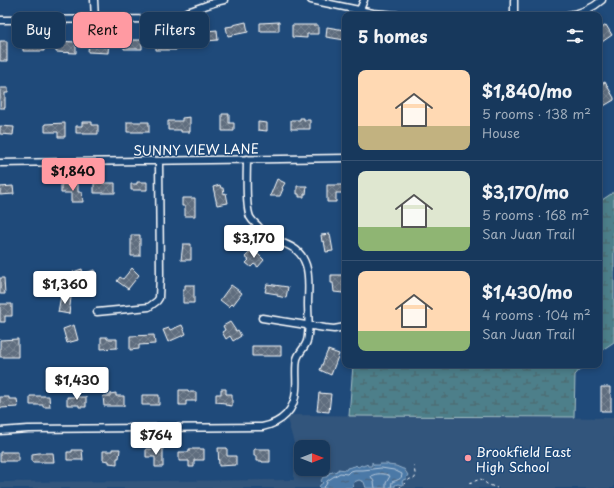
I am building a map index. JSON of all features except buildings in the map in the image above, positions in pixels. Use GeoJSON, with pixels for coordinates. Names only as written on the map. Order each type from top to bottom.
{"type":"FeatureCollection","features":[{"type":"Feature","properties":{"kind":"street"},"geometry":{"type":"LineString","coordinates":[[94,0],[95,12]]}},
{"type":"Feature","properties":{"kind":"street"},"geometry":{"type":"LineString","coordinates":[[132,19],[159,19],[179,15],[208,2],[224,0]]}},
{"type":"Feature","properties":{"kind":"street"},"geometry":{"type":"LineString","coordinates":[[311,0],[368,12]]}},
{"type":"Feature","properties":{"kind":"street"},"geometry":{"type":"LineString","coordinates":[[360,10],[364,0]]}},
{"type":"Feature","properties":{"kind":"street"},"geometry":{"type":"LineString","coordinates":[[514,0],[514,12]]}},
{"type":"Feature","properties":{"kind":"street"},"geometry":{"type":"LineString","coordinates":[[583,12],[600,2]]}},
{"type":"Feature","properties":{"kind":"street"},"geometry":{"type":"LineString","coordinates":[[0,20],[73,20]]}},
{"type":"Feature","properties":{"kind":"street","name":"SUNNY VIEW LANE"},"geometry":{"type":"LineString","coordinates":[[0,163],[342,158]]}},
{"type":"Feature","properties":{"kind":"street"},"geometry":{"type":"LineString","coordinates":[[0,431],[28,429],[262,427],[281,419],[291,409],[296,397],[296,363],[298,355],[307,341],[308,279],[306,265],[298,251],[290,245],[268,236],[252,220],[247,208],[247,160]]}},
{"type":"Feature","properties":{"kind":"street"},"geometry":{"type":"LineString","coordinates":[[97,312],[149,307],[157,302],[159,298],[159,161]]}},
{"type":"Feature","properties":{"kind":"street"},"geometry":{"type":"LineString","coordinates":[[262,318],[308,326],[329,328],[342,327]]}},
{"type":"Feature","properties":{"kind":"path"},"geometry":{"type":"LineString","coordinates":[[399,488],[410,479],[413,480],[415,478],[414,465]]}},
{"type":"Feature","properties":{"kind":"path"},"geometry":{"type":"LineString","coordinates":[[469,483],[481,479],[487,484],[497,488]]}},
{"type":"Feature","properties":{"kind":"shaded area","name":"Brookfield East High School"},"geometry":{"type":"Polygon","coordinates":[[[293,415],[614,418],[614,488],[0,488],[0,482],[294,480],[294,476],[330,476],[330,440],[294,440],[294,443],[287,419],[293,415]]]}},
{"type":"Feature","properties":{"kind":"green space"},"geometry":{"type":"Polygon","coordinates":[[[614,192],[614,342],[602,350],[602,200],[614,192]]]}},
{"type":"Feature","properties":{"kind":"green space"},"geometry":{"type":"Polygon","coordinates":[[[353,368],[581,368],[575,375],[574,417],[349,416],[353,368]]]}},
{"type":"Feature","properties":{"kind":"water"},"geometry":{"type":"Polygon","coordinates":[[[372,462],[374,465],[388,464],[404,469],[408,475],[406,478],[407,479],[403,480],[403,484],[401,485],[398,484],[395,485],[395,487],[393,486],[389,488],[366,488],[364,482],[359,480],[354,482],[352,488],[319,488],[323,483],[321,481],[323,477],[330,476],[330,472],[336,472],[339,470],[338,469],[346,470],[347,468],[356,465],[358,467],[367,464],[368,466],[371,466],[372,462]]]}},
{"type":"Feature","properties":{"kind":"place","name":"Brookfield East High School"},"geometry":{"type":"Point","coordinates":[468,458]}}]}
